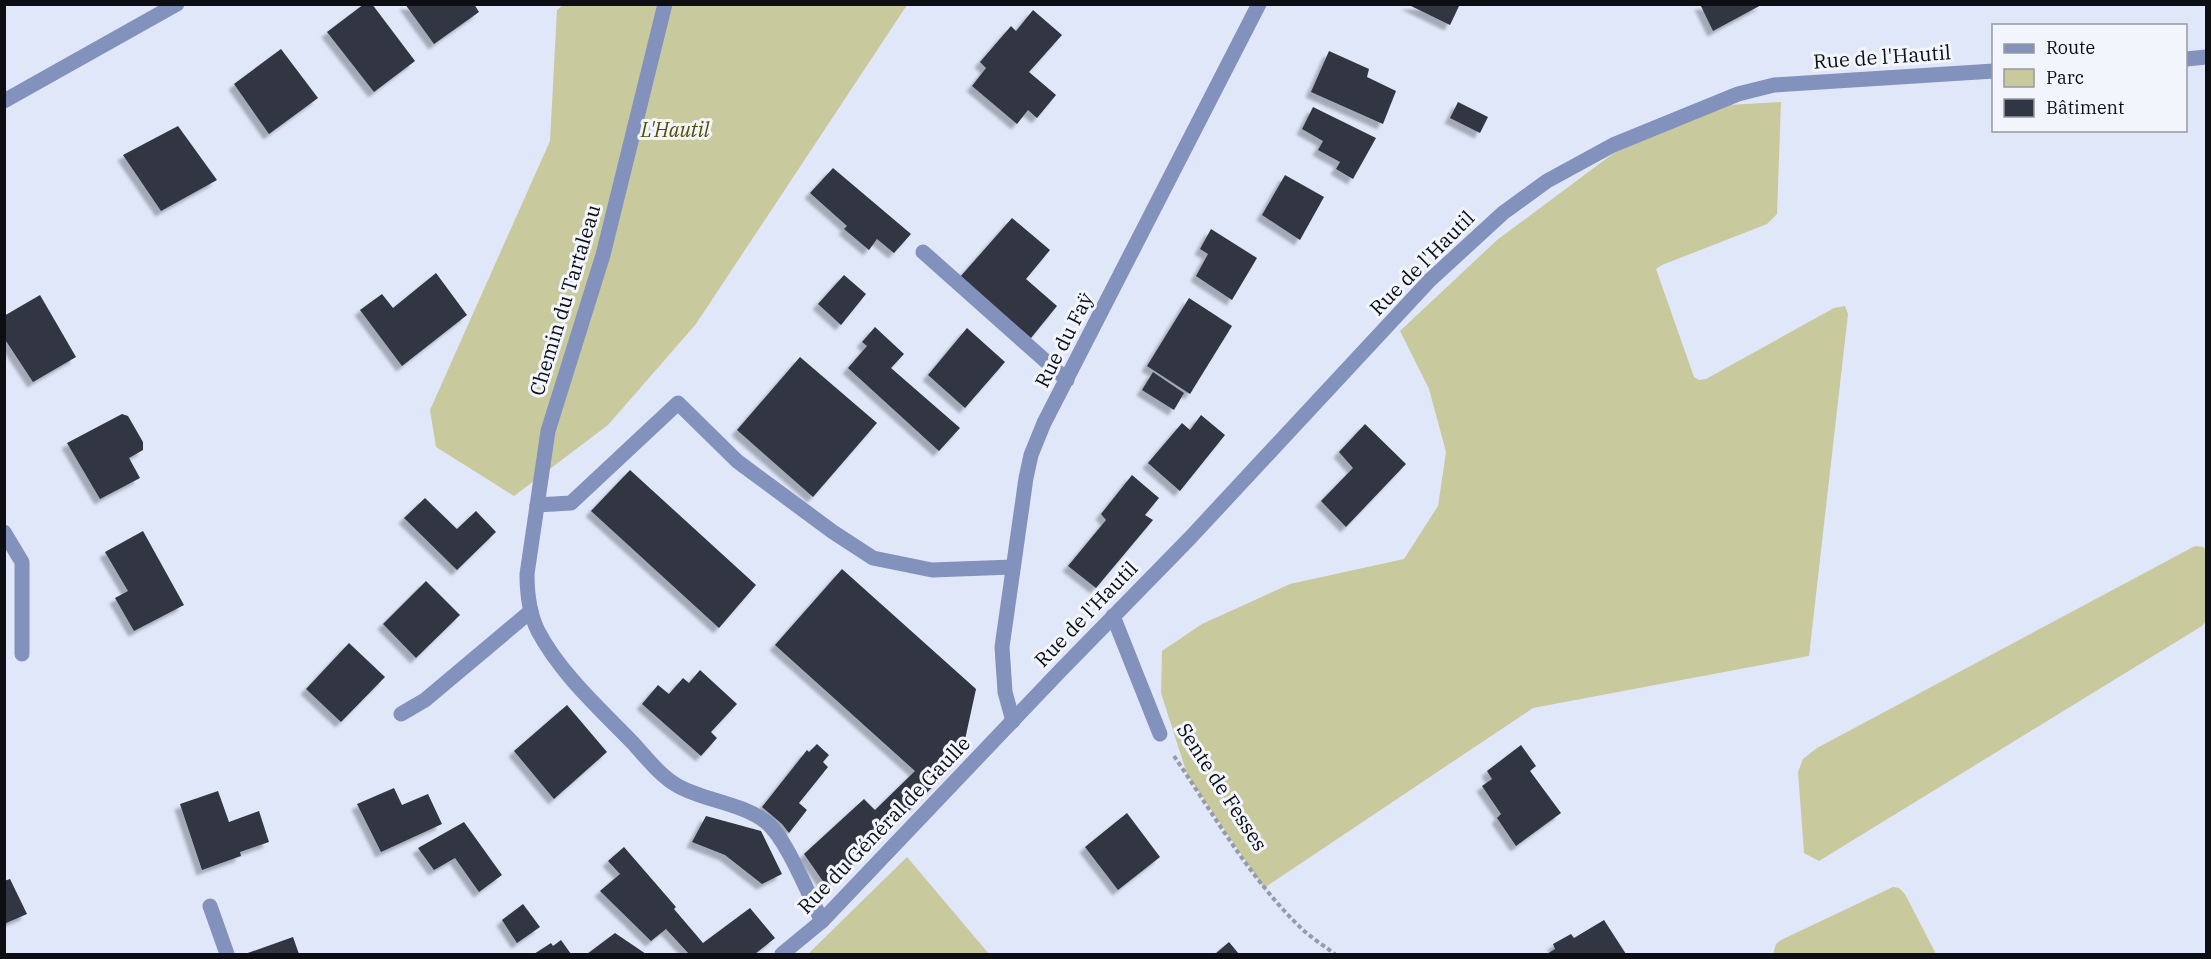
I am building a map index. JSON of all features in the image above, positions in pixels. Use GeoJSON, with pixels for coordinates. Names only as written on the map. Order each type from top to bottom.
{"type":"FeatureCollection","features":[{"type":"Feature","properties":{"kind":"street"},"geometry":{"type":"LineString","coordinates":[[4,101],[177,4]]}},
{"type":"Feature","properties":{"kind":"street","name":"Chemin du Tartaleau"},"geometry":{"type":"LineString","coordinates":[[665,4],[603,255],[548,431],[527,574],[527,595],[538,631],[577,684],[662,773],[675,785],[750,813],[767,823],[790,857],[822,921]]}},
{"type":"Feature","properties":{"kind":"street","name":"Rue du Faÿ"},"geometry":{"type":"LineString","coordinates":[[1013,721],[1005,692],[1002,647],[1031,454],[1066,380],[1259,4]]}},
{"type":"Feature","properties":{"kind":"street"},"geometry":{"type":"LineString","coordinates":[[2187,59],[2206,57]]}},
{"type":"Feature","properties":{"kind":"street","name":"Rue de l'Hautil"},"geometry":{"type":"LineString","coordinates":[[1013,721],[1190,538],[1430,280],[1503,213],[1547,181],[1637,134],[1738,94],[1763,87],[1992,71]]}},
{"type":"Feature","properties":{"kind":"street"},"geometry":{"type":"LineString","coordinates":[[923,252],[1066,380]]}},
{"type":"Feature","properties":{"kind":"street"},"geometry":{"type":"LineString","coordinates":[[537,506],[572,503],[678,403],[736,461],[833,532],[873,558],[932,570],[1013,567]]}},
{"type":"Feature","properties":{"kind":"street"},"geometry":{"type":"LineString","coordinates":[[4,532],[22,562],[22,654]]}},
{"type":"Feature","properties":{"kind":"street"},"geometry":{"type":"LineString","coordinates":[[401,714],[424,700],[531,611]]}},
{"type":"Feature","properties":{"kind":"street","name":"Sente de Fesses"},"geometry":{"type":"LineString","coordinates":[[1113,616],[1160,734]]}},
{"type":"Feature","properties":{"kind":"street","name":"Rue du Général de Gaulle"},"geometry":{"type":"LineString","coordinates":[[782,954],[822,921],[1013,721]]}},
{"type":"Feature","properties":{"kind":"street"},"geometry":{"type":"LineString","coordinates":[[210,906],[227,954]]}},
{"type":"Feature","properties":{"kind":"path","name":"Sente de Fesses"},"geometry":{"type":"LineString","coordinates":[[1160,734],[1264,888],[1303,930],[1335,954]]}},
{"type":"Feature","properties":{"kind":"green space","name":"L'Hautil"},"geometry":{"type":"Polygon","coordinates":[[[564,4],[907,5],[696,324],[608,425],[514,496],[436,447],[430,410],[550,141],[557,10],[564,4]]]}},
{"type":"Feature","properties":{"kind":"green space"},"geometry":{"type":"Polygon","coordinates":[[[1781,102],[1777,214],[1767,224],[1656,269],[1694,377],[1699,380],[1706,379],[1834,308],[1845,306],[1848,314],[1809,656],[1533,708],[1264,888],[1187,774],[1161,693],[1162,651],[1202,624],[1290,584],[1404,559],[1438,506],[1446,452],[1429,389],[1400,331],[1497,240],[1642,132],[1729,105],[1781,102]]]}},
{"type":"Feature","properties":{"kind":"green space"},"geometry":{"type":"Polygon","coordinates":[[[2195,546],[2206,550],[2206,621],[2202,626],[1819,861],[1804,853],[1798,772],[1803,759],[1817,748],[2195,546]]]}},
{"type":"Feature","properties":{"kind":"green space"},"geometry":{"type":"Polygon","coordinates":[[[907,857],[989,954],[808,954],[907,857]]]}},
{"type":"Feature","properties":{"kind":"green space"},"geometry":{"type":"Polygon","coordinates":[[[1893,887],[1899,888],[1905,894],[1936,954],[1773,954],[1776,944],[1781,940],[1893,887]]]}},
{"type":"Feature","properties":{"kind":"building"},"geometry":{"type":"Polygon","coordinates":[[[364,4],[372,4],[415,61],[374,92],[327,32],[364,4]]]}},
{"type":"Feature","properties":{"kind":"building"},"geometry":{"type":"Polygon","coordinates":[[[405,4],[474,4],[479,12],[434,44],[405,4]]]}},
{"type":"Feature","properties":{"kind":"building"},"geometry":{"type":"Polygon","coordinates":[[[1407,4],[1460,4],[1450,25],[1407,4]]]}},
{"type":"Feature","properties":{"kind":"building"},"geometry":{"type":"Polygon","coordinates":[[[1700,4],[1763,4],[1713,31],[1700,4]]]}},
{"type":"Feature","properties":{"kind":"building"},"geometry":{"type":"Polygon","coordinates":[[[1033,10],[1062,35],[1029,72],[1056,95],[1037,118],[1028,110],[1017,124],[972,86],[986,68],[980,62],[1011,26],[1016,31],[1033,10]]]}},
{"type":"Feature","properties":{"kind":"building"},"geometry":{"type":"Polygon","coordinates":[[[281,49],[318,98],[269,134],[234,84],[281,49]]]}},
{"type":"Feature","properties":{"kind":"building"},"geometry":{"type":"Polygon","coordinates":[[[1329,51],[1369,69],[1367,77],[1396,91],[1383,124],[1311,92],[1329,51]]]}},
{"type":"Feature","properties":{"kind":"building"},"geometry":{"type":"Polygon","coordinates":[[[1458,102],[1488,117],[1480,133],[1450,118],[1458,102]]]}},
{"type":"Feature","properties":{"kind":"building"},"geometry":{"type":"Polygon","coordinates":[[[1313,107],[1376,138],[1353,179],[1336,169],[1340,162],[1318,150],[1323,141],[1302,129],[1313,107]]]}},
{"type":"Feature","properties":{"kind":"building"},"geometry":{"type":"Polygon","coordinates":[[[178,126],[217,180],[161,211],[123,155],[178,126]]]}},
{"type":"Feature","properties":{"kind":"building"},"geometry":{"type":"Polygon","coordinates":[[[833,168],[911,234],[894,253],[877,239],[869,250],[844,229],[847,226],[810,193],[833,168]]]}},
{"type":"Feature","properties":{"kind":"building"},"geometry":{"type":"Polygon","coordinates":[[[1285,175],[1324,197],[1300,240],[1262,215],[1285,175]]]}},
{"type":"Feature","properties":{"kind":"building"},"geometry":{"type":"Polygon","coordinates":[[[1012,218],[1050,250],[1026,279],[1057,306],[1031,338],[960,277],[1012,218]]]}},
{"type":"Feature","properties":{"kind":"building"},"geometry":{"type":"Polygon","coordinates":[[[1211,229],[1257,258],[1232,300],[1196,276],[1208,254],[1200,249],[1211,229]]]}},
{"type":"Feature","properties":{"kind":"building"},"geometry":{"type":"Polygon","coordinates":[[[436,273],[467,315],[402,366],[360,310],[382,294],[393,308],[436,273]]]}},
{"type":"Feature","properties":{"kind":"building"},"geometry":{"type":"Polygon","coordinates":[[[844,275],[866,294],[841,325],[818,304],[844,275]]]}},
{"type":"Feature","properties":{"kind":"building"},"geometry":{"type":"Polygon","coordinates":[[[40,295],[76,357],[33,382],[4,338],[4,316],[40,295]]]}},
{"type":"Feature","properties":{"kind":"building"},"geometry":{"type":"Polygon","coordinates":[[[1189,298],[1232,326],[1190,394],[1147,366],[1189,298]]]}},
{"type":"Feature","properties":{"kind":"building"},"geometry":{"type":"Polygon","coordinates":[[[875,327],[904,354],[891,368],[960,428],[939,451],[848,368],[867,346],[862,342],[875,327]]]}},
{"type":"Feature","properties":{"kind":"building"},"geometry":{"type":"Polygon","coordinates":[[[967,328],[1005,362],[965,408],[928,375],[967,328]]]}},
{"type":"Feature","properties":{"kind":"building"},"geometry":{"type":"Polygon","coordinates":[[[800,357],[877,423],[813,497],[737,430],[800,357]]]}},
{"type":"Feature","properties":{"kind":"building"},"geometry":{"type":"Polygon","coordinates":[[[1153,372],[1184,393],[1174,410],[1142,390],[1153,372]]]}},
{"type":"Feature","properties":{"kind":"building"},"geometry":{"type":"Polygon","coordinates":[[[122,414],[128,416],[143,442],[143,450],[129,458],[140,478],[100,499],[67,443],[122,414]]]}},
{"type":"Feature","properties":{"kind":"building"},"geometry":{"type":"Polygon","coordinates":[[[1201,415],[1225,435],[1180,491],[1148,463],[1182,423],[1190,430],[1201,415]]]}},
{"type":"Feature","properties":{"kind":"building"},"geometry":{"type":"Polygon","coordinates":[[[1365,424],[1406,464],[1346,527],[1321,501],[1353,468],[1339,452],[1365,424]]]}},
{"type":"Feature","properties":{"kind":"building"},"geometry":{"type":"Polygon","coordinates":[[[630,470],[756,585],[719,628],[591,511],[630,470]]]}},
{"type":"Feature","properties":{"kind":"building"},"geometry":{"type":"Polygon","coordinates":[[[1132,475],[1159,498],[1145,515],[1153,520],[1096,588],[1068,566],[1106,520],[1101,514],[1132,475]]]}},
{"type":"Feature","properties":{"kind":"building"},"geometry":{"type":"Polygon","coordinates":[[[425,498],[457,529],[476,511],[496,532],[457,570],[404,518],[425,498]]]}},
{"type":"Feature","properties":{"kind":"building"},"geometry":{"type":"Polygon","coordinates":[[[143,531],[184,605],[134,631],[115,598],[128,591],[105,552],[143,531]]]}},
{"type":"Feature","properties":{"kind":"building"},"geometry":{"type":"Polygon","coordinates":[[[842,569],[976,689],[961,758],[887,833],[827,887],[804,854],[864,799],[875,810],[915,771],[775,645],[842,569]]]}},
{"type":"Feature","properties":{"kind":"building"},"geometry":{"type":"Polygon","coordinates":[[[426,581],[460,615],[416,658],[383,624],[426,581]]]}},
{"type":"Feature","properties":{"kind":"building"},"geometry":{"type":"Polygon","coordinates":[[[349,643],[385,677],[341,722],[306,689],[349,643]]]}},
{"type":"Feature","properties":{"kind":"building"},"geometry":{"type":"Polygon","coordinates":[[[700,670],[737,704],[711,732],[717,738],[701,756],[642,704],[658,685],[669,694],[683,678],[689,683],[700,670]]]}},
{"type":"Feature","properties":{"kind":"building"},"geometry":{"type":"Polygon","coordinates":[[[567,705],[607,752],[554,799],[514,751],[567,705]]]}},
{"type":"Feature","properties":{"kind":"building"},"geometry":{"type":"Polygon","coordinates":[[[817,744],[829,755],[823,762],[828,767],[799,803],[807,810],[789,833],[762,807],[807,750],[809,752],[817,744]]]}},
{"type":"Feature","properties":{"kind":"building"},"geometry":{"type":"Polygon","coordinates":[[[1521,745],[1536,766],[1530,771],[1561,813],[1516,846],[1497,818],[1501,814],[1482,786],[1492,779],[1487,771],[1521,745]]]}},
{"type":"Feature","properties":{"kind":"building"},"geometry":{"type":"Polygon","coordinates":[[[394,788],[402,805],[428,794],[442,824],[381,852],[357,804],[394,788]]]}},
{"type":"Feature","properties":{"kind":"building"},"geometry":{"type":"Polygon","coordinates":[[[218,791],[229,822],[259,811],[269,842],[240,852],[241,856],[202,870],[180,804],[218,791]]]}},
{"type":"Feature","properties":{"kind":"building"},"geometry":{"type":"Polygon","coordinates":[[[1127,813],[1160,857],[1118,890],[1085,847],[1127,813]]]}},
{"type":"Feature","properties":{"kind":"building"},"geometry":{"type":"Polygon","coordinates":[[[706,816],[761,831],[782,874],[762,884],[725,855],[692,842],[706,816]]]}},
{"type":"Feature","properties":{"kind":"building"},"geometry":{"type":"Polygon","coordinates":[[[464,822],[502,875],[479,892],[455,858],[434,870],[418,848],[464,822]]]}},
{"type":"Feature","properties":{"kind":"building"},"geometry":{"type":"Polygon","coordinates":[[[624,847],[676,907],[674,909],[703,943],[750,908],[775,938],[755,954],[689,954],[666,929],[651,941],[600,891],[620,874],[608,861],[624,847]]]}},
{"type":"Feature","properties":{"kind":"building"},"geometry":{"type":"Polygon","coordinates":[[[10,879],[27,914],[4,924],[4,881],[10,879]]]}},
{"type":"Feature","properties":{"kind":"building"},"geometry":{"type":"Polygon","coordinates":[[[523,904],[540,927],[517,943],[502,920],[523,904]]]}},
{"type":"Feature","properties":{"kind":"building"},"geometry":{"type":"Polygon","coordinates":[[[1604,920],[1626,954],[1547,954],[1555,949],[1553,944],[1571,934],[1574,938],[1604,920]]]}},
{"type":"Feature","properties":{"kind":"building"},"geometry":{"type":"Polygon","coordinates":[[[615,933],[646,954],[587,954],[615,933]]]}},
{"type":"Feature","properties":{"kind":"building"},"geometry":{"type":"Polygon","coordinates":[[[293,937],[299,954],[245,954],[293,937]]]}},
{"type":"Feature","properties":{"kind":"building"},"geometry":{"type":"Polygon","coordinates":[[[561,940],[571,954],[534,954],[551,943],[553,946],[561,940]]]}},
{"type":"Feature","properties":{"kind":"building"},"geometry":{"type":"Polygon","coordinates":[[[1229,942],[1239,954],[1215,954],[1229,942]]]}}]}
